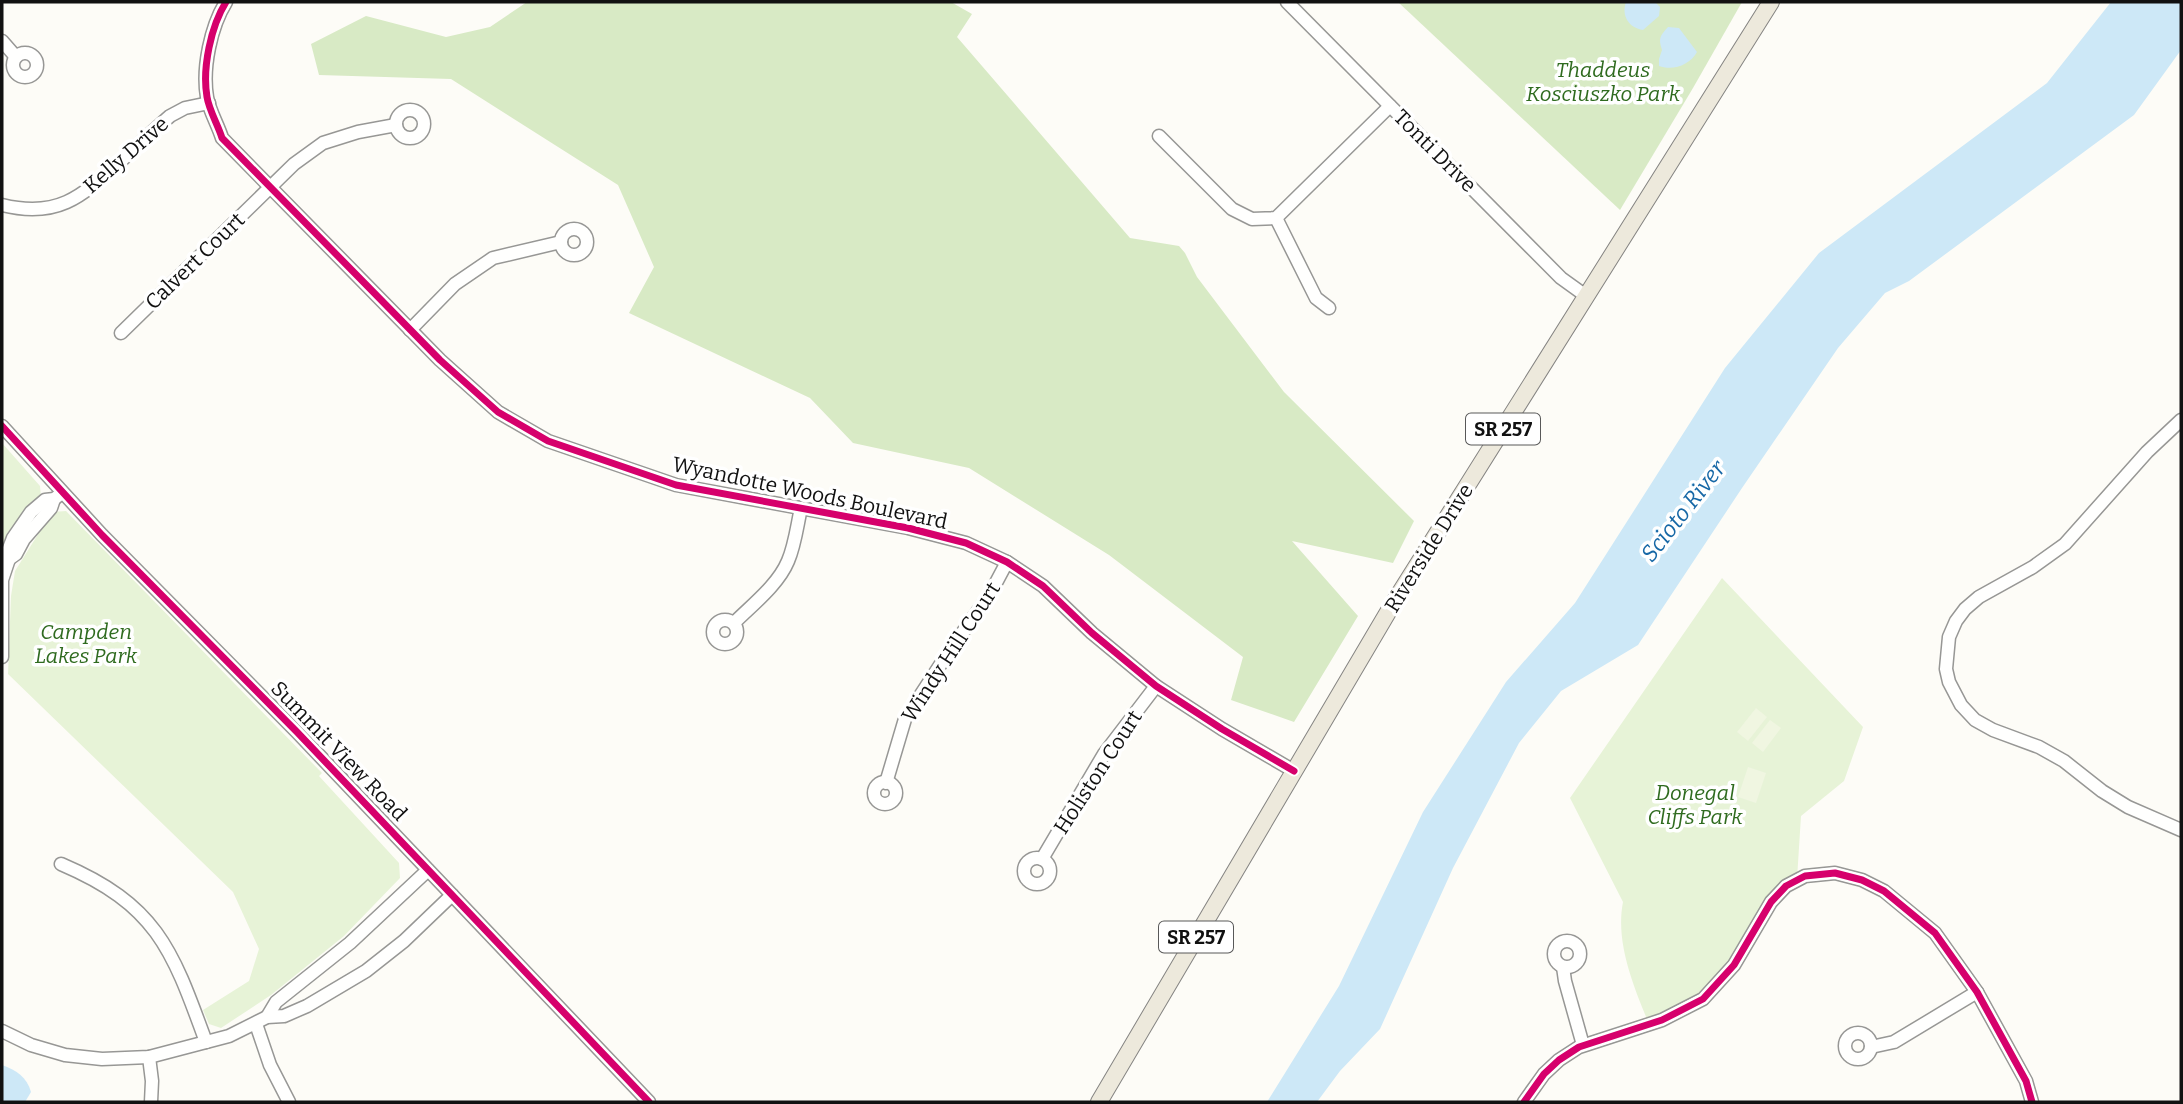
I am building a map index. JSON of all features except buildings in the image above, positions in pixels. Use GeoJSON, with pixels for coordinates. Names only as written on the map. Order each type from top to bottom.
{"type":"FeatureCollection","features":[{"type":"Feature","properties":{"kind":"main road","name":"Riverside Drive"},"geometry":{"type":"LineString","coordinates":[[1100,1102],[1391,607],[1771,2]]}},
{"type":"Feature","properties":{"kind":"street","name":"Wyandotte Woods Boulevard"},"geometry":{"type":"LineString","coordinates":[[226,2],[217,16],[207,59],[207,97],[222,138],[440,360],[498,412],[548,441],[676,485],[966,543],[1007,562],[1043,586],[1092,633],[1156,686],[1294,771]]}},
{"type":"Feature","properties":{"kind":"street","name":"Tonti Drive"},"geometry":{"type":"LineString","coordinates":[[1287,2],[1561,278],[1586,296]]}},
{"type":"Feature","properties":{"kind":"street"},"geometry":{"type":"LineString","coordinates":[[2,41],[16,57]]}},
{"type":"Feature","properties":{"kind":"street","name":"Kelly Drive"},"geometry":{"type":"LineString","coordinates":[[2,205],[45,209],[74,201],[93,187],[170,116],[185,108],[209,103]]}},
{"type":"Feature","properties":{"kind":"street"},"geometry":{"type":"LineString","coordinates":[[1159,136],[1232,209],[1252,219],[1276,218],[1390,106]]}},
{"type":"Feature","properties":{"kind":"street","name":"Calvert Court"},"geometry":{"type":"LineString","coordinates":[[121,333],[294,164],[323,143],[358,132],[396,125]]}},
{"type":"Feature","properties":{"kind":"street"},"geometry":{"type":"LineString","coordinates":[[1276,218],[1316,298],[1329,308]]}},
{"type":"Feature","properties":{"kind":"street"},"geometry":{"type":"LineString","coordinates":[[410,330],[455,284],[494,258],[561,242]]}},
{"type":"Feature","properties":{"kind":"street"},"geometry":{"type":"LineString","coordinates":[[2181,420],[2147,452],[2065,544],[2032,567],[1979,597],[1965,609],[1949,637],[1946,669],[1949,682],[1961,705],[1975,720],[1993,730],[2039,747],[2064,761],[2102,791],[2128,807],[2181,830]]}},
{"type":"Feature","properties":{"kind":"street","name":"Summit View Road"},"geometry":{"type":"LineString","coordinates":[[2,426],[58,496],[102,536],[297,732],[649,1102]]}},
{"type":"Feature","properties":{"kind":"street"},"geometry":{"type":"LineString","coordinates":[[2,657],[2,580],[9,559],[16,554],[24,539],[58,496]]}},
{"type":"Feature","properties":{"kind":"street"},"geometry":{"type":"LineString","coordinates":[[734,624],[787,564],[801,508]]}},
{"type":"Feature","properties":{"kind":"street","name":"Windy Hill Court"},"geometry":{"type":"LineString","coordinates":[[886,783],[905,719],[990,594],[1007,562]]}},
{"type":"Feature","properties":{"kind":"street","name":"Holiston Court"},"geometry":{"type":"LineString","coordinates":[[1042,859],[1104,754],[1156,686]]}},
{"type":"Feature","properties":{"kind":"street"},"geometry":{"type":"LineString","coordinates":[[61,864],[111,888],[152,926],[178,967],[206,1042]]}},
{"type":"Feature","properties":{"kind":"street"},"geometry":{"type":"LineString","coordinates":[[261,1020],[276,1002],[350,943],[428,870]]}},
{"type":"Feature","properties":{"kind":"street"},"geometry":{"type":"LineString","coordinates":[[1524,1102],[1551,1067],[1583,1045],[1662,1020],[1703,999],[1734,965],[1771,902],[1790,883],[1805,876],[1835,873],[1862,880],[1884,891],[1928,926],[1977,992],[2026,1081],[2032,1102]]}},
{"type":"Feature","properties":{"kind":"street"},"geometry":{"type":"LineString","coordinates":[[2,1031],[31,1045],[65,1055],[102,1059],[149,1057],[229,1036],[261,1020],[284,1016],[307,1006],[366,971],[404,941],[452,895]]}},
{"type":"Feature","properties":{"kind":"street"},"geometry":{"type":"LineString","coordinates":[[1563,967],[1583,1045]]}},
{"type":"Feature","properties":{"kind":"street"},"geometry":{"type":"LineString","coordinates":[[1871,1047],[1894,1042],[1977,992]]}},
{"type":"Feature","properties":{"kind":"street"},"geometry":{"type":"LineString","coordinates":[[261,1020],[270,1065],[289,1102]]}},
{"type":"Feature","properties":{"kind":"street"},"geometry":{"type":"LineString","coordinates":[[149,1057],[152,1081],[150,1102]]}},
{"type":"Feature","properties":{"kind":"green space"},"geometry":{"type":"Polygon","coordinates":[[[527,2],[951,2],[972,14],[957,37],[1130,238],[1179,246],[1197,277],[1284,392],[1414,521],[1393,563],[1292,541],[1358,616],[1294,722],[1231,700],[1243,657],[1109,555],[969,468],[853,443],[810,398],[629,313],[654,267],[618,185],[451,79],[319,75],[311,44],[366,16],[446,37],[490,27],[527,2]]]}},
{"type":"Feature","properties":{"kind":"green space","name":"Thaddeus Kosciuszko Park"},"geometry":{"type":"Polygon","coordinates":[[[1398,2],[1742,2],[1620,210],[1398,2]]]}},
{"type":"Feature","properties":{"kind":"green space"},"geometry":{"type":"Polygon","coordinates":[[[2,443],[40,486],[41,497],[11,529],[2,550],[2,443]]]}},
{"type":"Feature","properties":{"kind":"green space","name":"Campden Lakes Park"},"geometry":{"type":"Polygon","coordinates":[[[66,511],[322,773],[319,776],[399,863],[400,878],[344,936],[271,995],[221,1028],[209,1024],[203,1010],[249,981],[259,949],[233,892],[8,674],[11,596],[15,571],[52,512],[66,511]]]}},
{"type":"Feature","properties":{"kind":"green space","name":"Donegal Cliffs Park"},"geometry":{"type":"Polygon","coordinates":[[[1722,578],[1863,727],[1844,781],[1801,816],[1797,879],[1790,883],[1703,999],[1649,1024],[1627,964],[1622,933],[1623,902],[1570,798],[1722,578]]]}},
{"type":"Feature","properties":{"kind":"green space"},"geometry":{"type":"Polygon","coordinates":[[[1756,708],[1767,717],[1748,741],[1737,732],[1756,708]]]}},
{"type":"Feature","properties":{"kind":"green space"},"geometry":{"type":"Polygon","coordinates":[[[1770,720],[1781,728],[1763,752],[1752,743],[1770,720]]]}},
{"type":"Feature","properties":{"kind":"green space"},"geometry":{"type":"Polygon","coordinates":[[[1748,767],[1766,773],[1756,803],[1738,797],[1748,767]]]}},
{"type":"Feature","properties":{"kind":"water"},"geometry":{"type":"Polygon","coordinates":[[[1626,2],[1655,2],[1660,7],[1659,16],[1643,30],[1638,29],[1630,24],[1625,16],[1626,2]]]}},
{"type":"Feature","properties":{"kind":"water","name":"Scioto River"},"geometry":{"type":"Polygon","coordinates":[[[2111,2],[2181,2],[2181,50],[2134,115],[1909,281],[1885,293],[1838,348],[1638,645],[1561,691],[1519,743],[1453,868],[1380,1029],[1340,1071],[1317,1102],[1267,1102],[1339,986],[1423,812],[1506,682],[1575,603],[1725,368],[1819,253],[2047,83],[2111,2]]]}},
{"type":"Feature","properties":{"kind":"water"},"geometry":{"type":"Polygon","coordinates":[[[1668,27],[1679,28],[1697,52],[1686,63],[1675,67],[1659,66],[1662,50],[1660,37],[1668,27]]]}},
{"type":"Feature","properties":{"kind":"water"},"geometry":{"type":"Polygon","coordinates":[[[2,1065],[27,1082],[31,1092],[25,1102],[2,1102],[2,1065]]]}},
{"type":"Feature","properties":{"kind":"cycle path"},"geometry":{"type":"LineString","coordinates":[[226,2],[212,35],[206,73],[208,102],[222,138],[440,360],[498,412],[548,441],[676,485],[908,528],[966,543],[1007,562],[1043,586],[1092,633],[1156,686],[1294,771]]}},
{"type":"Feature","properties":{"kind":"cycle path"},"geometry":{"type":"LineString","coordinates":[[2,426],[102,535],[297,732],[649,1102]]}},
{"type":"Feature","properties":{"kind":"cycle path"},"geometry":{"type":"LineString","coordinates":[[1524,1102],[1544,1074],[1579,1047],[1662,1020],[1703,999],[1734,965],[1771,902],[1786,886],[1805,876],[1835,873],[1862,880],[1884,891],[1935,933],[1977,992],[2026,1081],[2032,1102]]}}]}
